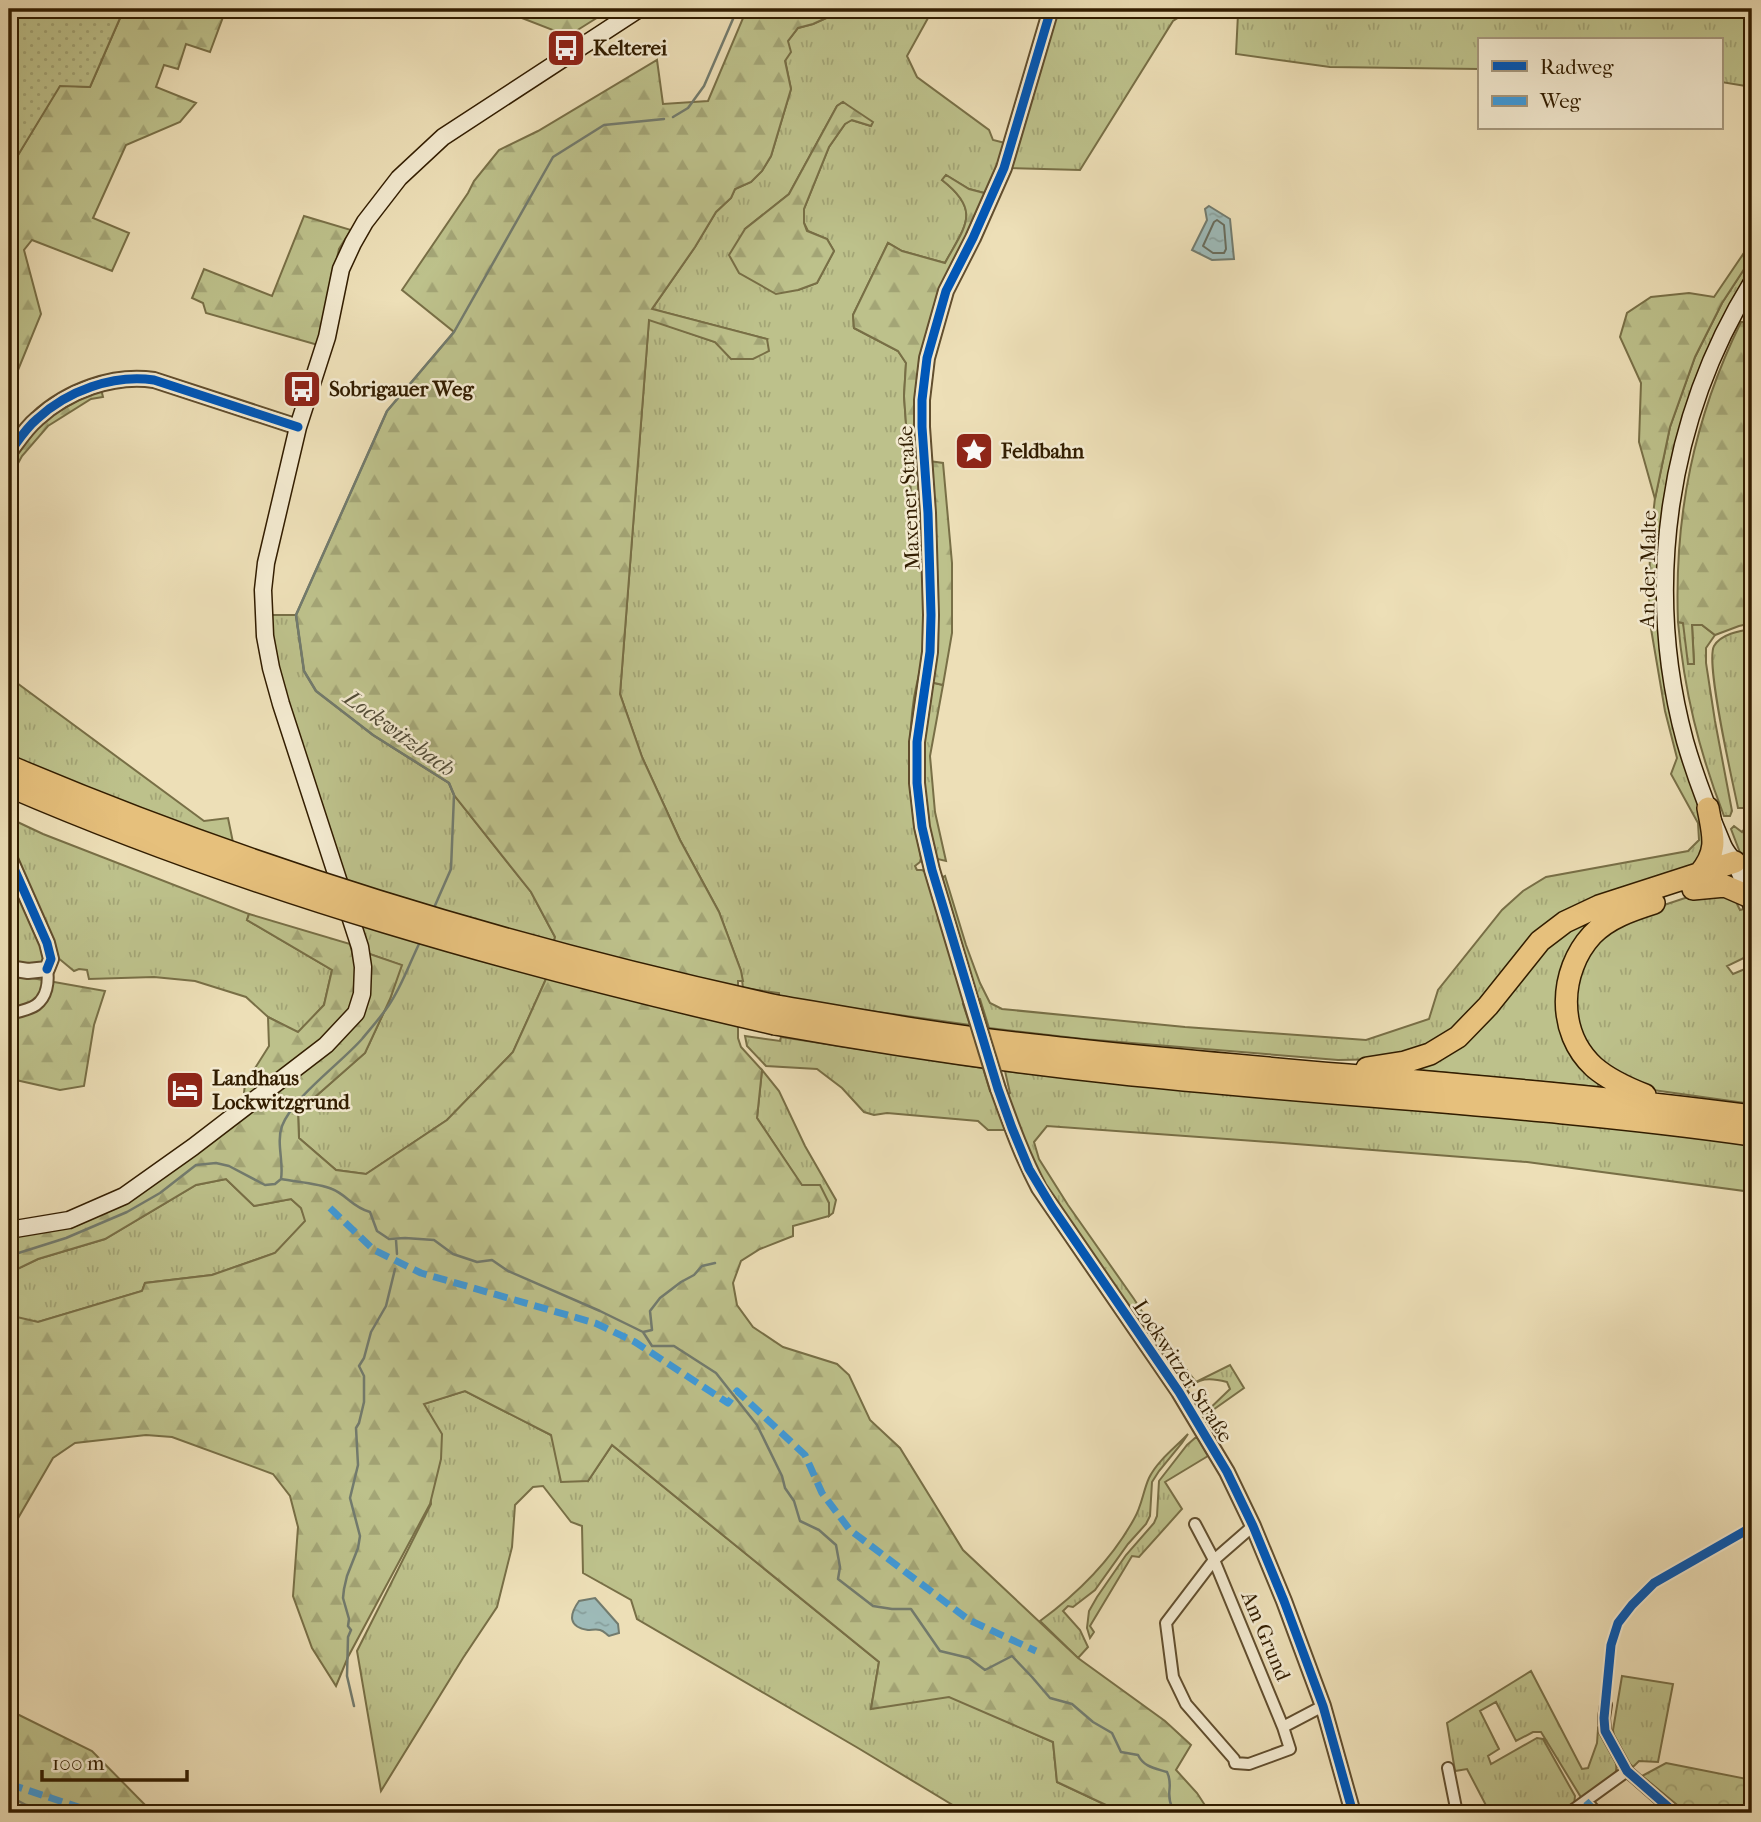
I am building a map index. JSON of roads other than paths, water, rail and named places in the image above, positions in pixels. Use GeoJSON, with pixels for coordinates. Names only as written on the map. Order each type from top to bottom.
{"type":"FeatureCollection","features":[{"type":"Feature","properties":{"kind":"highway"},"geometry":{"type":"LineString","coordinates":[[9,766],[198,840],[348,892],[457,925],[648,976],[776,1015],[891,1045],[1114,1073],[1604,1116],[1752,1135]]}},
{"type":"Feature","properties":{"kind":"highway"},"geometry":{"type":"LineString","coordinates":[[9,786],[193,859],[327,905],[447,942],[662,998],[776,1015],[907,1028],[1022,1044],[1460,1084],[1752,1116]]}},
{"type":"Feature","properties":{"kind":"highway"},"geometry":{"type":"LineString","coordinates":[[1674,1106],[1614,1081],[1583,1055],[1571,1032],[1566,1006],[1567,985],[1572,965],[1592,934],[1612,919],[1696,881],[1713,850],[1708,808]]}},
{"type":"Feature","properties":{"kind":"highway"},"geometry":{"type":"LineString","coordinates":[[1332,1073],[1405,1062],[1430,1054],[1458,1037],[1488,1006],[1540,941],[1564,922],[1599,906],[1696,881],[1737,867]]}},
{"type":"Feature","properties":{"kind":"highway"},"geometry":{"type":"LineString","coordinates":[[1696,881],[1725,886],[1750,902]]}},
{"type":"Feature","properties":{"kind":"main road"},"geometry":{"type":"LineString","coordinates":[[9,1230],[69,1220],[124,1196],[326,1045],[356,1013],[362,994],[363,967],[360,947],[271,668],[265,636],[263,590],[298,427],[327,337],[341,269],[365,222],[391,188],[443,137],[639,9]]}},
{"type":"Feature","properties":{"kind":"main road","name":"An der Malte"},"geometry":{"type":"LineString","coordinates":[[1737,867],[1725,850],[1685,741],[1672,681],[1666,623],[1665,563],[1670,504],[1685,434],[1703,381],[1732,314],[1752,282]]}},
{"type":"Feature","properties":{"kind":"main road","name":"An der Malte"},"geometry":{"type":"LineString","coordinates":[[1750,902],[1737,867],[1734,847],[1704,774],[1685,700],[1674,604],[1680,506],[1701,412],[1725,349],[1752,295]]}},
{"type":"Feature","properties":{"kind":"street","name":"Maxener Straße"},"geometry":{"type":"LineString","coordinates":[[971,1001],[932,870],[922,827],[917,783],[917,742],[930,652],[931,615],[929,513],[922,438],[922,400],[927,358],[946,291],[1004,168],[1051,9]]}},
{"type":"Feature","properties":{"kind":"street"},"geometry":{"type":"LineString","coordinates":[[9,453],[37,418],[71,396],[100,385],[131,379],[154,380],[298,427]]}},
{"type":"Feature","properties":{"kind":"street"},"geometry":{"type":"LineString","coordinates":[[9,857],[47,943],[51,959],[47,969],[46,992],[35,1006],[9,1014]]}},
{"type":"Feature","properties":{"kind":"street"},"geometry":{"type":"LineString","coordinates":[[9,968],[28,971],[47,969]]}},
{"type":"Feature","properties":{"kind":"street","name":"Lockwitzer Straße"},"geometry":{"type":"LineString","coordinates":[[971,1001],[1012,1128],[1038,1188],[1198,1422],[1227,1472],[1253,1526],[1323,1706],[1353,1813]]}},
{"type":"Feature","properties":{"kind":"street","name":"Am Grund"},"geometry":{"type":"LineString","coordinates":[[1195,1524],[1214,1560],[1283,1727]]}},
{"type":"Feature","properties":{"kind":"street"},"geometry":{"type":"LineString","coordinates":[[1253,1526],[1214,1560],[1166,1623],[1173,1677],[1186,1704],[1235,1763],[1250,1764],[1290,1749],[1283,1727],[1323,1706]]}},
{"type":"Feature","properties":{"kind":"street"},"geometry":{"type":"LineString","coordinates":[[1606,1705],[1605,1731],[1627,1771],[1675,1813]]}},
{"type":"Feature","properties":{"kind":"street"},"geometry":{"type":"LineString","coordinates":[[1448,1768],[1457,1813]]}},
{"type":"Feature","properties":{"kind":"street"},"geometry":{"type":"LineString","coordinates":[[1569,1813],[1627,1771]]}},
{"type":"Feature","properties":{"kind":"street"},"geometry":{"type":"LineString","coordinates":[[1586,1801],[1597,1813]]}},
{"type":"Feature","properties":{"kind":"water"},"geometry":{"type":"Polygon","coordinates":[[[1209,206],[1230,219],[1234,259],[1212,260],[1192,250],[1207,220],[1205,209],[1209,206]]]}},
{"type":"Feature","properties":{"kind":"water"},"geometry":{"type":"Polygon","coordinates":[[[595,1598],[618,1624],[619,1633],[609,1636],[601,1630],[588,1630],[574,1623],[573,1611],[579,1601],[595,1598]]]}},
{"type":"Feature","properties":{"kind":"waterway","name":"Lockwitzbach"},"geometry":{"type":"LineString","coordinates":[[673,117],[688,108],[704,86],[739,9]]}},
{"type":"Feature","properties":{"kind":"waterway","name":"Lockwitzbach"},"geometry":{"type":"LineString","coordinates":[[433,910],[451,869],[454,795],[449,783],[373,735],[316,691],[304,671],[296,615],[387,411],[454,332],[553,157],[604,125],[664,119]]}},
{"type":"Feature","properties":{"kind":"waterway","name":"Lockwitzbach"},"geometry":{"type":"LineString","coordinates":[[9,1256],[66,1238],[127,1212],[160,1193],[196,1165],[216,1163],[229,1166],[265,1185],[275,1184],[281,1179],[280,1132],[288,1115],[383,1014],[398,990],[420,942]]}},
{"type":"Feature","properties":{"kind":"waterway"},"geometry":{"type":"LineString","coordinates":[[281,1179],[332,1189],[370,1212],[377,1231],[389,1239],[434,1240],[453,1254],[477,1262],[492,1260],[508,1271],[643,1332],[652,1346],[674,1346],[716,1373],[757,1425],[782,1476],[785,1488],[794,1501],[800,1521],[819,1530],[836,1545],[840,1567],[838,1579],[873,1606],[911,1609],[940,1651],[969,1658],[985,1670],[1012,1656],[1050,1698],[1072,1704],[1093,1722],[1112,1733],[1121,1752],[1138,1755],[1146,1765],[1167,1772],[1172,1807],[1187,1813]]}},
{"type":"Feature","properties":{"kind":"waterway"},"geometry":{"type":"LineString","coordinates":[[396,1240],[397,1254]]}},
{"type":"Feature","properties":{"kind":"waterway"},"geometry":{"type":"LineString","coordinates":[[643,1332],[652,1330],[650,1311],[660,1298],[694,1275],[702,1266],[715,1263]]}},
{"type":"Feature","properties":{"kind":"waterway"},"geometry":{"type":"LineString","coordinates":[[354,1706],[347,1676],[348,1637],[351,1630],[343,1598],[360,1536],[350,1498],[358,1465],[356,1428],[364,1402],[364,1376],[359,1366],[371,1332],[386,1306],[395,1269]]}},
{"type":"Feature","properties":{"kind":"waterway"},"geometry":{"type":"LineString","coordinates":[[9,1796],[26,1805],[55,1808],[57,1813]]}},
{"type":"Feature","properties":{"kind":"place","name":"Kelterei"},"geometry":{"type":"Point","coordinates":[566,48]}},
{"type":"Feature","properties":{"kind":"place","name":"Sobrigauer Weg"},"geometry":{"type":"Point","coordinates":[302,389]}},
{"type":"Feature","properties":{"kind":"place","name":"Feldbahn"},"geometry":{"type":"Point","coordinates":[974,451]}},
{"type":"Feature","properties":{"kind":"place","name":"Landhaus Lockwitzgrund"},"geometry":{"type":"Point","coordinates":[185,1090]}}]}
